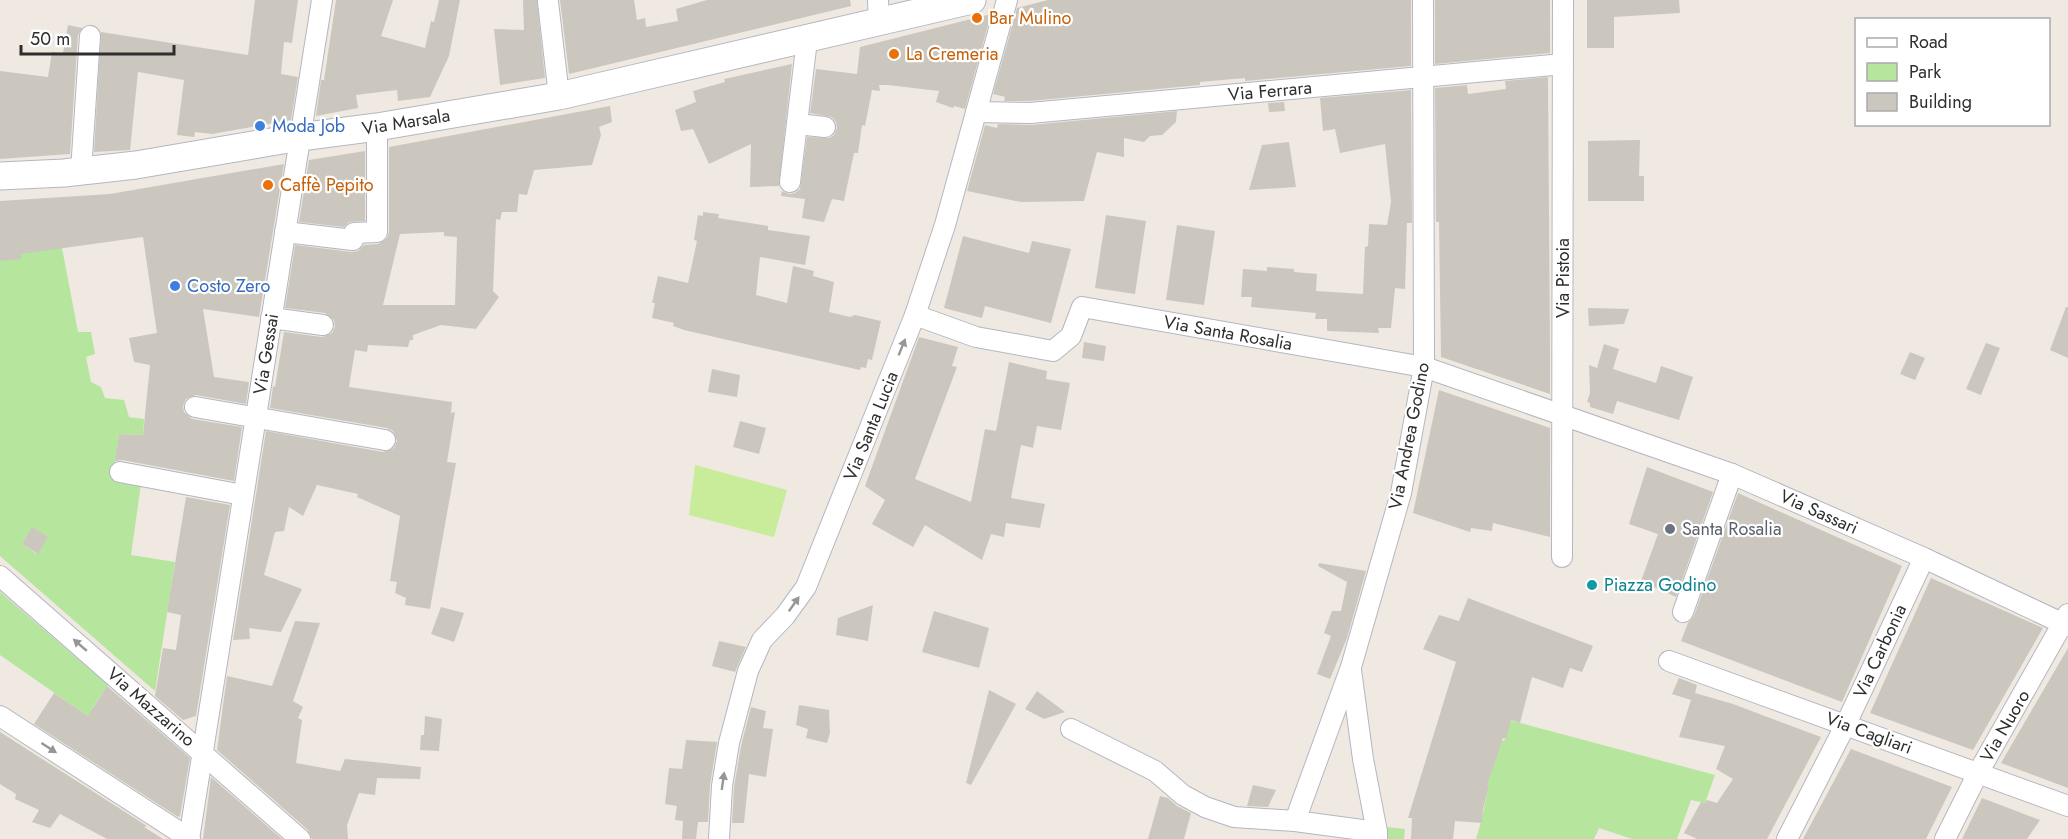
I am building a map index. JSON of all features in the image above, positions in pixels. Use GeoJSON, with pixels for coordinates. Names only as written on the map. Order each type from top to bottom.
{"type":"FeatureCollection","features":[{"type":"Feature","properties":{"kind":"main road","name":"Via Marsala"},"geometry":{"type":"LineString","coordinates":[[0,176],[136,165],[300,137],[377,128],[559,96],[807,40],[879,11],[960,2]]}},
{"type":"Feature","properties":{"kind":"street","name":"Via Gessai"},"geometry":{"type":"LineString","coordinates":[[189,839],[322,0]]}},
{"type":"Feature","properties":{"kind":"street","name":"Via Santa Lucia"},"geometry":{"type":"LineString","coordinates":[[719,839],[722,786],[729,743],[748,671],[762,640],[785,616],[806,587],[915,315],[945,225],[1007,0]]}},
{"type":"Feature","properties":{"kind":"street","name":"Via Andrea Godino"},"geometry":{"type":"LineString","coordinates":[[1295,821],[1351,667],[1401,493],[1424,368],[1423,0]]}},
{"type":"Feature","properties":{"kind":"street","name":"Via Pistoia"},"geometry":{"type":"LineString","coordinates":[[1562,557],[1563,0]]}},
{"type":"Feature","properties":{"kind":"street"},"geometry":{"type":"LineString","coordinates":[[548,2],[559,96]]}},
{"type":"Feature","properties":{"kind":"street"},"geometry":{"type":"LineString","coordinates":[[81,171],[90,36]]}},
{"type":"Feature","properties":{"kind":"street"},"geometry":{"type":"LineString","coordinates":[[790,182],[807,40]]}},
{"type":"Feature","properties":{"kind":"street","name":"Via Ferrara"},"geometry":{"type":"LineString","coordinates":[[976,112],[1030,112],[1563,64]]}},
{"type":"Feature","properties":{"kind":"street"},"geometry":{"type":"LineString","coordinates":[[797,124],[825,127]]}},
{"type":"Feature","properties":{"kind":"street"},"geometry":{"type":"LineString","coordinates":[[285,232],[353,240],[354,233],[377,232],[377,128]]}},
{"type":"Feature","properties":{"kind":"street","name":"Via Santa Rosalia"},"geometry":{"type":"LineString","coordinates":[[915,315],[976,338],[1053,351],[1071,336],[1082,307],[1424,368],[1562,415]]}},
{"type":"Feature","properties":{"kind":"street"},"geometry":{"type":"LineString","coordinates":[[271,318],[323,325]]}},
{"type":"Feature","properties":{"kind":"street"},"geometry":{"type":"LineString","coordinates":[[195,407],[385,440]]}},
{"type":"Feature","properties":{"kind":"street","name":"Via Sassari"},"geometry":{"type":"LineString","coordinates":[[1562,415],[1732,474],[2066,621]]}},
{"type":"Feature","properties":{"kind":"street"},"geometry":{"type":"LineString","coordinates":[[120,472],[243,495]]}},
{"type":"Feature","properties":{"kind":"street"},"geometry":{"type":"LineString","coordinates":[[1683,612],[1732,474]]}},
{"type":"Feature","properties":{"kind":"street","name":"Via Carbonia"},"geometry":{"type":"LineString","coordinates":[[1787,839],[1846,724],[1924,558]]}},
{"type":"Feature","properties":{"kind":"street","name":"Via Mazzarino"},"geometry":{"type":"LineString","coordinates":[[0,576],[300,839]]}},
{"type":"Feature","properties":{"kind":"street","name":"Via Nuoro"},"geometry":{"type":"LineString","coordinates":[[1945,839],[1978,773],[2066,621]]}},
{"type":"Feature","properties":{"kind":"street","name":"Via Cagliari"},"geometry":{"type":"LineString","coordinates":[[1669,661],[2068,806]]}},
{"type":"Feature","properties":{"kind":"street"},"geometry":{"type":"LineString","coordinates":[[1071,729],[1155,771],[1183,795],[1205,807],[1234,817],[1295,821],[1377,835],[1363,759],[1351,667]]}},
{"type":"Feature","properties":{"kind":"street"},"geometry":{"type":"LineString","coordinates":[[0,716],[189,839]]}},
{"type":"Feature","properties":{"kind":"green space"},"geometry":{"type":"Polygon","coordinates":[[[21,247],[62,248],[78,332],[91,332],[95,354],[86,357],[91,382],[101,387],[105,398],[124,400],[129,417],[144,419],[143,435],[119,434],[113,479],[141,484],[131,555],[175,562],[155,691],[0,556],[0,261],[21,247]],[[32,528],[22,544],[37,554],[32,528]]]}},
{"type":"Feature","properties":{"kind":"green space"},"geometry":{"type":"Polygon","coordinates":[[[695,465],[787,490],[774,537],[689,515],[695,465]]]}},
{"type":"Feature","properties":{"kind":"green space"},"geometry":{"type":"Polygon","coordinates":[[[0,592],[108,685],[93,707],[97,712],[92,719],[0,655],[0,592]]]}},
{"type":"Feature","properties":{"kind":"green space"},"geometry":{"type":"Polygon","coordinates":[[[1505,719],[1715,775],[1705,803],[1691,800],[1677,839],[1632,839],[1599,828],[1594,839],[1476,839],[1489,786],[1486,785],[1501,742],[1506,739],[1505,719]]]}},
{"type":"Feature","properties":{"kind":"green space"},"geometry":{"type":"Polygon","coordinates":[[[1385,827],[1405,829],[1404,839],[1384,839],[1385,827]]]}},
{"type":"Feature","properties":{"kind":"building"},"geometry":{"type":"Polygon","coordinates":[[[255,0],[298,0],[292,43],[284,42],[281,74],[298,77],[291,120],[212,134],[195,132],[194,137],[177,135],[184,80],[138,72],[130,150],[94,152],[101,32],[248,55],[255,0]]]}},
{"type":"Feature","properties":{"kind":"building"},"geometry":{"type":"Polygon","coordinates":[[[336,0],[393,0],[381,36],[425,48],[439,0],[460,0],[449,56],[430,97],[398,101],[397,90],[356,95],[358,108],[316,116],[336,0]]]}},
{"type":"Feature","properties":{"kind":"building"},"geometry":{"type":"Polygon","coordinates":[[[523,0],[537,0],[545,78],[500,85],[494,29],[524,30],[523,0]]]}},
{"type":"Feature","properties":{"kind":"building"},"geometry":{"type":"Polygon","coordinates":[[[560,0],[634,0],[637,20],[645,18],[646,27],[678,21],[676,9],[707,0],[850,0],[851,6],[569,74],[560,0]]]}},
{"type":"Feature","properties":{"kind":"building"},"geometry":{"type":"Polygon","coordinates":[[[1048,0],[1411,0],[1411,66],[1245,81],[1245,78],[1200,82],[1200,85],[1030,101],[1004,101],[1005,97],[993,94],[1017,8],[1048,0]]]}},
{"type":"Feature","properties":{"kind":"building"},"geometry":{"type":"Polygon","coordinates":[[[1435,0],[1550,0],[1550,53],[1435,64],[1435,0]]]}},
{"type":"Feature","properties":{"kind":"building"},"geometry":{"type":"Polygon","coordinates":[[[1587,0],[1679,0],[1680,13],[1614,17],[1614,48],[1587,48],[1587,0]]]}},
{"type":"Feature","properties":{"kind":"building"},"geometry":{"type":"Polygon","coordinates":[[[991,14],[965,109],[954,106],[953,108],[936,102],[939,91],[879,85],[880,91],[872,90],[865,126],[862,125],[858,153],[854,153],[844,201],[832,199],[824,222],[802,218],[805,199],[781,196],[782,191],[789,194],[800,189],[807,137],[829,138],[834,135],[837,128],[832,117],[810,113],[816,69],[857,74],[860,47],[991,14]]]}},
{"type":"Feature","properties":{"kind":"building"},"geometry":{"type":"Polygon","coordinates":[[[68,25],[82,28],[78,35],[70,154],[0,159],[0,71],[48,77],[52,52],[63,53],[68,25]]]}},
{"type":"Feature","properties":{"kind":"building"},"geometry":{"type":"Polygon","coordinates":[[[792,64],[779,186],[750,187],[751,144],[709,164],[693,129],[681,131],[675,110],[696,102],[693,91],[725,82],[724,79],[792,64]]]}},
{"type":"Feature","properties":{"kind":"building"},"geometry":{"type":"Polygon","coordinates":[[[1548,77],[1550,394],[1441,357],[1439,222],[1436,222],[1435,88],[1467,85],[1468,94],[1506,89],[1505,81],[1548,77]]]}},
{"type":"Feature","properties":{"kind":"building"},"geometry":{"type":"Polygon","coordinates":[[[1411,90],[1412,223],[1407,223],[1405,289],[1395,288],[1391,328],[1378,328],[1379,333],[1327,331],[1327,319],[1315,319],[1316,313],[1251,307],[1252,297],[1241,297],[1243,269],[1267,271],[1267,267],[1294,269],[1294,272],[1317,274],[1316,291],[1363,294],[1365,247],[1368,246],[1369,224],[1387,225],[1391,202],[1385,144],[1340,153],[1335,129],[1323,131],[1320,98],[1411,90]]]}},
{"type":"Feature","properties":{"kind":"building"},"geometry":{"type":"Polygon","coordinates":[[[1284,102],[1285,111],[1269,112],[1268,103],[1284,102]]]}},
{"type":"Feature","properties":{"kind":"building"},"geometry":{"type":"Polygon","coordinates":[[[610,106],[612,122],[599,127],[601,135],[592,165],[534,170],[527,195],[519,194],[517,212],[502,212],[500,220],[496,219],[493,291],[499,297],[476,329],[441,325],[413,335],[413,340],[410,340],[408,347],[368,345],[367,352],[355,350],[349,387],[452,402],[451,413],[455,412],[447,462],[456,463],[430,609],[405,605],[406,598],[395,593],[397,582],[390,581],[400,516],[357,497],[358,494],[317,485],[303,516],[289,507],[284,531],[275,532],[264,575],[302,589],[281,632],[249,628],[250,639],[233,640],[266,431],[383,452],[394,448],[397,441],[393,431],[387,428],[270,408],[284,332],[322,337],[332,333],[335,327],[334,320],[325,313],[285,308],[295,245],[352,252],[358,251],[364,245],[378,244],[387,238],[389,232],[389,147],[610,106]],[[444,232],[400,234],[383,305],[455,305],[457,237],[444,236],[444,232]]]}},
{"type":"Feature","properties":{"kind":"building"},"geometry":{"type":"Polygon","coordinates":[[[1177,111],[1176,122],[1162,135],[1150,136],[1144,142],[1124,138],[1124,157],[1097,152],[1084,201],[1021,202],[967,191],[985,125],[997,128],[998,124],[1031,125],[1177,111]]]}},
{"type":"Feature","properties":{"kind":"building"},"geometry":{"type":"Polygon","coordinates":[[[1640,140],[1639,176],[1644,176],[1644,201],[1588,201],[1588,141],[1640,140]]]}},
{"type":"Feature","properties":{"kind":"building"},"geometry":{"type":"Polygon","coordinates":[[[1289,142],[1296,187],[1249,190],[1262,145],[1289,142]]]}},
{"type":"Feature","properties":{"kind":"building"},"geometry":{"type":"Polygon","coordinates":[[[365,151],[365,221],[349,222],[344,227],[299,222],[309,160],[365,151]]]}},
{"type":"Feature","properties":{"kind":"building"},"geometry":{"type":"Polygon","coordinates":[[[284,164],[259,317],[203,309],[214,377],[249,382],[246,404],[196,395],[186,399],[183,406],[184,412],[192,419],[242,427],[234,481],[122,460],[115,461],[119,434],[143,435],[150,365],[134,362],[129,338],[157,333],[143,237],[21,254],[21,259],[0,261],[0,201],[110,194],[284,164]]]}},
{"type":"Feature","properties":{"kind":"building"},"geometry":{"type":"Polygon","coordinates":[[[703,212],[719,214],[718,218],[768,226],[768,230],[810,236],[805,265],[760,257],[756,295],[787,303],[793,266],[814,271],[813,276],[834,282],[829,312],[881,321],[872,360],[868,359],[866,368],[861,367],[860,370],[684,330],[673,326],[674,323],[652,318],[655,303],[652,303],[658,276],[688,283],[697,241],[694,240],[698,215],[703,216],[703,212]]]}},
{"type":"Feature","properties":{"kind":"building"},"geometry":{"type":"Polygon","coordinates":[[[1106,215],[1146,221],[1135,294],[1095,288],[1106,215]]]}},
{"type":"Feature","properties":{"kind":"building"},"geometry":{"type":"Polygon","coordinates":[[[1177,225],[1215,231],[1204,305],[1166,300],[1177,225]]]}},
{"type":"Feature","properties":{"kind":"building"},"geometry":{"type":"Polygon","coordinates":[[[963,236],[1029,253],[1032,241],[1071,249],[1051,323],[985,306],[982,318],[944,308],[963,236]]]}},
{"type":"Feature","properties":{"kind":"building"},"geometry":{"type":"Polygon","coordinates":[[[2066,307],[2068,307],[2068,358],[2050,350],[2066,307]]]}},
{"type":"Feature","properties":{"kind":"building"},"geometry":{"type":"Polygon","coordinates":[[[1588,308],[1629,309],[1624,324],[1589,326],[1588,308]]]}},
{"type":"Feature","properties":{"kind":"building"},"geometry":{"type":"Polygon","coordinates":[[[919,337],[958,347],[952,366],[957,367],[915,479],[971,502],[985,429],[996,431],[1009,362],[1047,371],[1046,379],[1070,383],[1061,430],[1037,426],[1033,448],[1021,445],[1011,498],[1045,504],[1040,528],[1006,523],[1004,537],[991,534],[982,560],[925,525],[913,547],[872,524],[885,500],[865,486],[919,337]]]}},
{"type":"Feature","properties":{"kind":"building"},"geometry":{"type":"Polygon","coordinates":[[[1084,342],[1106,346],[1104,361],[1082,358],[1084,342]]]}},
{"type":"Feature","properties":{"kind":"building"},"geometry":{"type":"Polygon","coordinates":[[[1986,343],[2000,348],[1981,395],[1966,389],[1986,343]]]}},
{"type":"Feature","properties":{"kind":"building"},"geometry":{"type":"Polygon","coordinates":[[[1604,344],[1619,349],[1613,369],[1656,383],[1661,366],[1693,377],[1679,420],[1617,401],[1613,414],[1590,407],[1590,403],[1587,402],[1590,393],[1589,365],[1597,368],[1604,344]]]}},
{"type":"Feature","properties":{"kind":"building"},"geometry":{"type":"Polygon","coordinates":[[[1910,352],[1925,358],[1915,380],[1900,374],[1910,352]]]}},
{"type":"Feature","properties":{"kind":"building"},"geometry":{"type":"Polygon","coordinates":[[[712,369],[740,375],[737,397],[708,392],[712,369]]]}},
{"type":"Feature","properties":{"kind":"building"},"geometry":{"type":"Polygon","coordinates":[[[1439,390],[1550,428],[1550,537],[1493,523],[1492,531],[1471,528],[1470,532],[1413,513],[1439,390]]]}},
{"type":"Feature","properties":{"kind":"building"},"geometry":{"type":"Polygon","coordinates":[[[740,421],[766,428],[759,454],[733,447],[740,421]]]}},
{"type":"Feature","properties":{"kind":"building","name":"Santa Rosalia"},"geometry":{"type":"Polygon","coordinates":[[[1647,467],[1713,492],[1676,597],[1641,581],[1658,534],[1629,524],[1647,467]]]}},
{"type":"Feature","properties":{"kind":"building"},"geometry":{"type":"Polygon","coordinates":[[[1738,493],[1902,566],[1842,702],[1681,641],[1688,623],[1694,616],[1738,493]]]}},
{"type":"Feature","properties":{"kind":"building"},"geometry":{"type":"Polygon","coordinates":[[[186,497],[230,505],[196,716],[183,720],[155,696],[163,648],[176,650],[181,615],[167,612],[186,497]]]}},
{"type":"Feature","properties":{"kind":"building"},"geometry":{"type":"Polygon","coordinates":[[[32,527],[48,537],[38,554],[22,544],[32,527]]]}},
{"type":"Feature","properties":{"kind":"building"},"geometry":{"type":"Polygon","coordinates":[[[1319,563],[1366,571],[1347,638],[1330,679],[1317,674],[1331,636],[1324,633],[1332,611],[1341,611],[1347,582],[1318,566],[1319,563]]]}},
{"type":"Feature","properties":{"kind":"building"},"geometry":{"type":"Polygon","coordinates":[[[1931,578],[2043,628],[1973,750],[1870,713],[1931,578]]]}},
{"type":"Feature","properties":{"kind":"building"},"geometry":{"type":"Polygon","coordinates":[[[1468,598],[1593,646],[1582,672],[1570,668],[1563,688],[1532,677],[1520,723],[1511,720],[1506,739],[1503,738],[1487,785],[1489,786],[1482,823],[1455,821],[1453,839],[1411,839],[1412,818],[1408,818],[1456,662],[1423,649],[1439,615],[1459,621],[1468,598]]]}},
{"type":"Feature","properties":{"kind":"building"},"geometry":{"type":"Polygon","coordinates":[[[873,605],[868,641],[836,635],[838,618],[873,605]]]}},
{"type":"Feature","properties":{"kind":"building"},"geometry":{"type":"Polygon","coordinates":[[[441,607],[464,613],[454,642],[431,634],[441,607]]]}},
{"type":"Feature","properties":{"kind":"building"},"geometry":{"type":"Polygon","coordinates":[[[934,611],[989,628],[979,668],[922,652],[934,611]]]}},
{"type":"Feature","properties":{"kind":"building"},"geometry":{"type":"Polygon","coordinates":[[[295,621],[320,623],[293,701],[303,707],[298,718],[302,720],[296,763],[340,771],[345,759],[421,767],[420,779],[377,778],[375,795],[359,793],[347,825],[348,839],[312,839],[308,830],[217,750],[227,676],[272,686],[295,621]]]}},
{"type":"Feature","properties":{"kind":"building"},"geometry":{"type":"Polygon","coordinates":[[[719,641],[746,647],[735,672],[712,666],[719,641]]]}},
{"type":"Feature","properties":{"kind":"building"},"geometry":{"type":"Polygon","coordinates":[[[2068,648],[2068,788],[2001,763],[2068,648]]]}},
{"type":"Feature","properties":{"kind":"building"},"geometry":{"type":"Polygon","coordinates":[[[1679,678],[1697,685],[1695,693],[1733,704],[1821,737],[1767,839],[1697,839],[1684,833],[1701,802],[1705,803],[1707,800],[1717,803],[1733,779],[1716,769],[1725,746],[1679,737],[1691,700],[1672,694],[1679,678]]]}},
{"type":"Feature","properties":{"kind":"building"},"geometry":{"type":"Polygon","coordinates":[[[107,686],[190,758],[180,816],[178,817],[34,724],[54,693],[88,716],[107,686]]]}},
{"type":"Feature","properties":{"kind":"building"},"geometry":{"type":"Polygon","coordinates":[[[989,690],[1016,704],[971,785],[966,783],[989,690]]]}},
{"type":"Feature","properties":{"kind":"building"},"geometry":{"type":"Polygon","coordinates":[[[1037,691],[1065,712],[1044,719],[1025,709],[1037,691]]]}},
{"type":"Feature","properties":{"kind":"building"},"geometry":{"type":"Polygon","coordinates":[[[799,705],[829,710],[830,733],[827,743],[806,738],[808,729],[796,725],[799,705]]]}},
{"type":"Feature","properties":{"kind":"building"},"geometry":{"type":"Polygon","coordinates":[[[751,707],[766,711],[763,728],[773,729],[766,777],[749,774],[744,823],[732,823],[734,787],[751,707]]]}},
{"type":"Feature","properties":{"kind":"building"},"geometry":{"type":"Polygon","coordinates":[[[425,716],[442,719],[439,751],[420,750],[425,716]]]}},
{"type":"Feature","properties":{"kind":"building"},"geometry":{"type":"Polygon","coordinates":[[[0,732],[147,826],[144,827],[163,839],[107,839],[60,814],[50,828],[32,822],[39,810],[15,799],[16,794],[0,784],[0,732]]]}},
{"type":"Feature","properties":{"kind":"building"},"geometry":{"type":"Polygon","coordinates":[[[686,740],[717,742],[710,785],[708,822],[698,822],[696,839],[682,839],[683,821],[675,820],[677,806],[665,804],[669,768],[682,769],[686,740]]]}},
{"type":"Feature","properties":{"kind":"building"},"geometry":{"type":"Polygon","coordinates":[[[1851,749],[1952,787],[1926,839],[1803,839],[1851,749]]]}},
{"type":"Feature","properties":{"kind":"building"},"geometry":{"type":"Polygon","coordinates":[[[211,777],[282,839],[203,839],[211,777]]]}},
{"type":"Feature","properties":{"kind":"building"},"geometry":{"type":"Polygon","coordinates":[[[1253,785],[1276,790],[1268,807],[1247,806],[1253,785]]]}},
{"type":"Feature","properties":{"kind":"building"},"geometry":{"type":"Polygon","coordinates":[[[1160,796],[1168,798],[1191,813],[1184,839],[1148,839],[1160,796]]]}},
{"type":"Feature","properties":{"kind":"building"},"geometry":{"type":"Polygon","coordinates":[[[1982,798],[2040,820],[2027,839],[1962,839],[1982,798]]]}},
{"type":"Feature","properties":{"kind":"place","name":"Bar Mulino"},"geometry":{"type":"Point","coordinates":[977,18]}},
{"type":"Feature","properties":{"kind":"place","name":"La Cremeria"},"geometry":{"type":"Point","coordinates":[894,54]}},
{"type":"Feature","properties":{"kind":"place","name":"Moda Job"},"geometry":{"type":"Point","coordinates":[260,126]}},
{"type":"Feature","properties":{"kind":"place","name":"Caffè Pepito"},"geometry":{"type":"Point","coordinates":[268,185]}},
{"type":"Feature","properties":{"kind":"place","name":"Costo Zero"},"geometry":{"type":"Point","coordinates":[175,286]}},
{"type":"Feature","properties":{"kind":"place","name":"Santa Rosalia"},"geometry":{"type":"Point","coordinates":[1670,529]}},
{"type":"Feature","properties":{"kind":"place","name":"Piazza Godino"},"geometry":{"type":"Point","coordinates":[1592,585]}}]}
